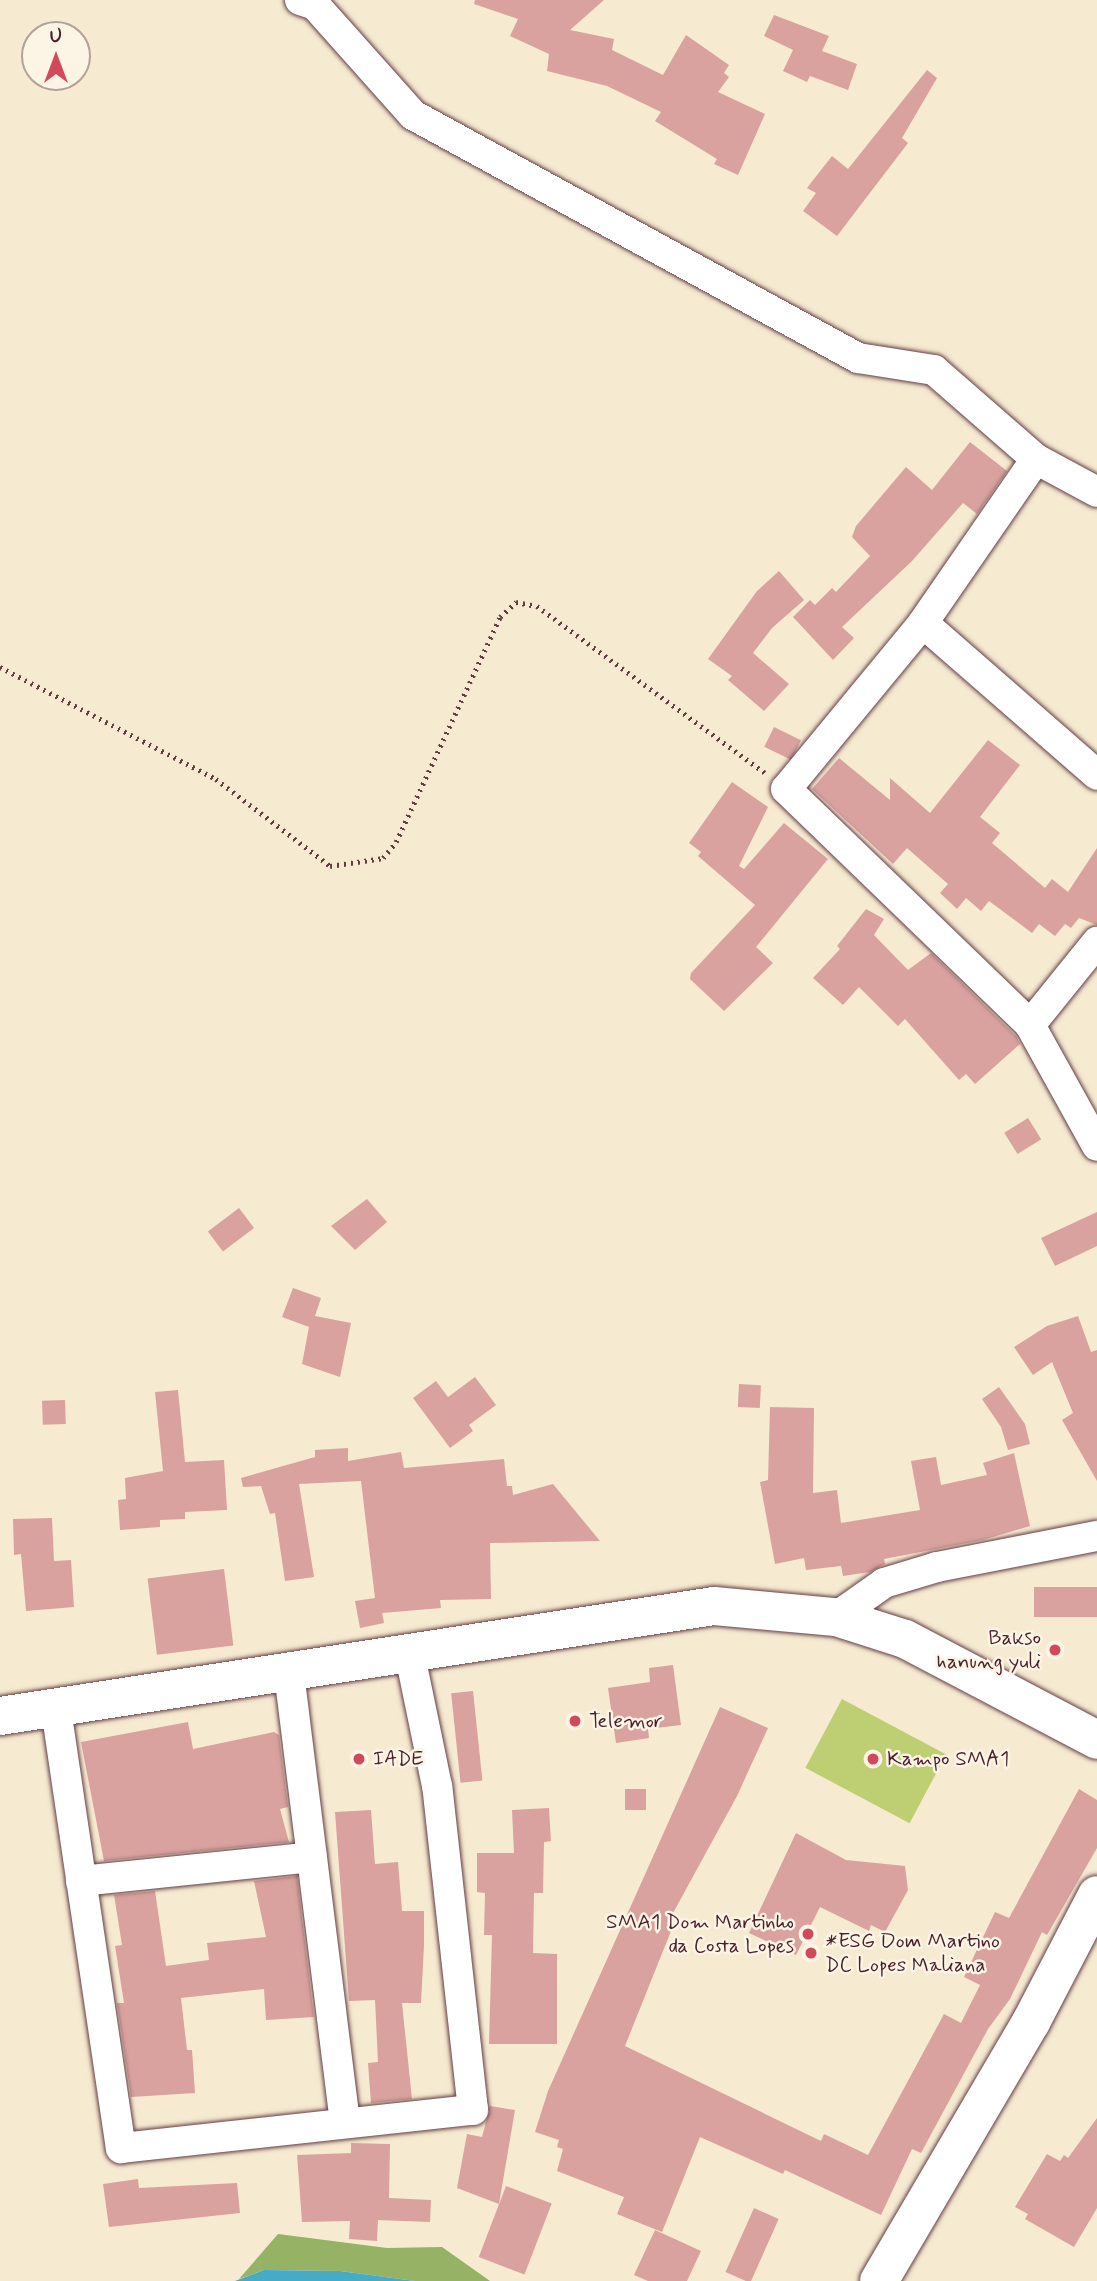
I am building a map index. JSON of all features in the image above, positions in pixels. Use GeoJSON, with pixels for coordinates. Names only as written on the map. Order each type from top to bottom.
{"type":"FeatureCollection","features":[{"type":"Feature","properties":{"kind":"main road"},"geometry":{"type":"LineString","coordinates":[[0,1716],[410,1656],[714,1606],[836,1617],[905,1639],[1097,1740]]}},
{"type":"Feature","properties":{"kind":"main road"},"geometry":{"type":"LineString","coordinates":[[879,2281],[1031,2022],[1097,1895]]}},
{"type":"Feature","properties":{"kind":"street"},"geometry":{"type":"LineString","coordinates":[[300,0],[315,5],[413,115],[858,358],[933,370],[1035,459],[1097,492]]}},
{"type":"Feature","properties":{"kind":"street"},"geometry":{"type":"LineString","coordinates":[[1035,459],[923,623],[786,789],[1030,1025],[1097,1146]]}},
{"type":"Feature","properties":{"kind":"street"},"geometry":{"type":"LineString","coordinates":[[923,623],[1097,775]]}},
{"type":"Feature","properties":{"kind":"street"},"geometry":{"type":"LineString","coordinates":[[1030,1025],[1097,942]]}},
{"type":"Feature","properties":{"kind":"street"},"geometry":{"type":"LineString","coordinates":[[836,1617],[884,1583],[937,1567],[1097,1536]]}},
{"type":"Feature","properties":{"kind":"street"},"geometry":{"type":"LineString","coordinates":[[56,1709],[121,2148],[473,2110],[437,1786],[410,1656]]}},
{"type":"Feature","properties":{"kind":"street"},"geometry":{"type":"LineString","coordinates":[[289,1673],[345,2123]]}},
{"type":"Feature","properties":{"kind":"street"},"geometry":{"type":"LineString","coordinates":[[81,1881],[312,1857]]}},
{"type":"Feature","properties":{"kind":"path"},"geometry":{"type":"LineString","coordinates":[[0,667],[216,779],[330,866],[383,858],[396,842],[500,617],[516,602],[537,606],[702,723],[786,789]]}},
{"type":"Feature","properties":{"kind":"green space","name":"Kampo SMA1"},"geometry":{"type":"Polygon","coordinates":[[[842,1699],[946,1754],[910,1823],[805,1768],[842,1699]]]}},
{"type":"Feature","properties":{"kind":"green space"},"geometry":{"type":"Polygon","coordinates":[[[278,2234],[387,2248],[442,2247],[490,2281],[415,2281],[340,2271],[264,2270],[239,2279],[278,2234]]]}},
{"type":"Feature","properties":{"kind":"water"},"geometry":{"type":"Polygon","coordinates":[[[264,2270],[340,2271],[415,2281],[235,2281],[264,2270]]]}},
{"type":"Feature","properties":{"kind":"building"},"geometry":{"type":"Polygon","coordinates":[[[475,0],[604,0],[570,30],[614,39],[612,50],[663,75],[686,35],[729,65],[724,73],[729,77],[718,92],[765,114],[738,175],[714,164],[717,159],[655,121],[661,112],[607,86],[547,71],[549,54],[510,36],[518,19],[474,4],[475,0]]]}},
{"type":"Feature","properties":{"kind":"building"},"geometry":{"type":"Polygon","coordinates":[[[774,15],[829,36],[822,51],[857,64],[848,90],[810,76],[807,82],[783,71],[793,50],[764,36],[774,15]]]}},
{"type":"Feature","properties":{"kind":"building"},"geometry":{"type":"Polygon","coordinates":[[[927,70],[937,78],[902,138],[908,143],[837,236],[803,211],[816,193],[807,188],[832,156],[848,169],[927,70]]]}},
{"type":"Feature","properties":{"kind":"building"},"geometry":{"type":"Polygon","coordinates":[[[970,442],[1007,471],[977,514],[963,503],[912,561],[842,627],[854,638],[833,660],[793,617],[810,600],[815,605],[832,588],[836,592],[870,556],[852,537],[856,526],[906,467],[932,490],[970,442]]]}},
{"type":"Feature","properties":{"kind":"building"},"geometry":{"type":"Polygon","coordinates":[[[779,571],[804,600],[772,628],[753,653],[789,684],[764,711],[728,680],[732,676],[708,659],[757,591],[779,571]]]}},
{"type":"Feature","properties":{"kind":"building"},"geometry":{"type":"Polygon","coordinates":[[[774,727],[801,740],[791,760],[764,747],[774,727]]]}},
{"type":"Feature","properties":{"kind":"building"},"geometry":{"type":"Polygon","coordinates":[[[988,740],[1020,765],[980,817],[1000,833],[992,843],[1045,888],[1052,879],[1068,892],[1097,848],[1097,925],[1079,918],[1071,928],[1065,924],[1055,936],[1039,924],[1032,933],[989,901],[981,911],[966,898],[957,909],[940,893],[948,884],[907,848],[893,864],[812,789],[839,758],[890,800],[890,778],[930,813],[988,740]]]}},
{"type":"Feature","properties":{"kind":"building"},"geometry":{"type":"Polygon","coordinates":[[[732,782],[768,807],[739,866],[744,869],[784,823],[828,859],[756,947],[773,963],[724,1011],[690,979],[691,973],[755,905],[698,856],[701,852],[689,843],[732,782]]]}},
{"type":"Feature","properties":{"kind":"building"},"geometry":{"type":"Polygon","coordinates":[[[866,909],[884,919],[874,935],[908,970],[931,953],[1016,1036],[1020,1044],[975,1084],[966,1074],[959,1080],[905,1019],[898,1026],[859,987],[843,1005],[813,978],[840,949],[837,946],[866,909]]]}},
{"type":"Feature","properties":{"kind":"building"},"geometry":{"type":"Polygon","coordinates":[[[1028,1118],[1041,1139],[1018,1154],[1004,1133],[1028,1118]]]}},
{"type":"Feature","properties":{"kind":"building"},"geometry":{"type":"Polygon","coordinates":[[[367,1199],[387,1222],[355,1250],[331,1226],[367,1199]]]}},
{"type":"Feature","properties":{"kind":"building"},"geometry":{"type":"Polygon","coordinates":[[[239,1208],[254,1228],[223,1251],[208,1231],[239,1208]]]}},
{"type":"Feature","properties":{"kind":"building"},"geometry":{"type":"Polygon","coordinates":[[[1097,1212],[1097,1246],[1055,1266],[1041,1238],[1097,1212]]]}},
{"type":"Feature","properties":{"kind":"building"},"geometry":{"type":"Polygon","coordinates":[[[293,1288],[321,1298],[315,1316],[351,1323],[340,1377],[302,1364],[309,1327],[282,1317],[293,1288]]]}},
{"type":"Feature","properties":{"kind":"building"},"geometry":{"type":"Polygon","coordinates":[[[1078,1316],[1091,1352],[1097,1350],[1097,1481],[1062,1420],[1073,1413],[1052,1362],[1033,1375],[1014,1347],[1047,1326],[1078,1316]]]}},
{"type":"Feature","properties":{"kind":"building"},"geometry":{"type":"Polygon","coordinates":[[[475,1377],[496,1405],[469,1425],[473,1431],[450,1448],[413,1398],[436,1381],[448,1397],[475,1377]]]}},
{"type":"Feature","properties":{"kind":"building"},"geometry":{"type":"Polygon","coordinates":[[[739,1384],[761,1385],[760,1408],[738,1407],[739,1384]]]}},
{"type":"Feature","properties":{"kind":"building"},"geometry":{"type":"Polygon","coordinates":[[[999,1387],[1025,1424],[1030,1444],[1008,1450],[1001,1427],[982,1399],[999,1387]]]}},
{"type":"Feature","properties":{"kind":"building"},"geometry":{"type":"Polygon","coordinates":[[[178,1390],[185,1462],[224,1460],[227,1510],[185,1512],[185,1519],[160,1520],[160,1527],[120,1530],[118,1500],[126,1499],[125,1478],[163,1471],[155,1392],[178,1390]]]}},
{"type":"Feature","properties":{"kind":"building"},"geometry":{"type":"Polygon","coordinates":[[[65,1400],[66,1424],[43,1425],[42,1401],[65,1400]]]}},
{"type":"Feature","properties":{"kind":"building"},"geometry":{"type":"Polygon","coordinates":[[[770,1407],[814,1408],[813,1493],[837,1490],[841,1523],[920,1510],[911,1461],[936,1457],[941,1485],[987,1475],[983,1463],[1014,1453],[1030,1526],[983,1540],[884,1559],[885,1564],[870,1572],[843,1576],[841,1566],[806,1570],[804,1558],[775,1564],[760,1482],[768,1480],[770,1407]]]}},
{"type":"Feature","properties":{"kind":"building"},"geometry":{"type":"Polygon","coordinates":[[[348,1448],[348,1461],[401,1452],[404,1468],[504,1459],[507,1486],[512,1486],[513,1495],[553,1484],[600,1541],[490,1543],[491,1599],[440,1600],[441,1608],[382,1613],[384,1623],[360,1628],[355,1601],[375,1598],[361,1481],[299,1484],[314,1577],[285,1581],[275,1513],[270,1514],[261,1486],[243,1487],[241,1478],[315,1457],[315,1450],[348,1448]]]}},
{"type":"Feature","properties":{"kind":"building"},"geometry":{"type":"Polygon","coordinates":[[[52,1518],[54,1561],[71,1560],[74,1607],[26,1611],[21,1554],[14,1555],[13,1519],[52,1518]]]}},
{"type":"Feature","properties":{"kind":"building"},"geometry":{"type":"Polygon","coordinates":[[[224,1569],[233,1645],[157,1655],[148,1578],[224,1569]]]}},
{"type":"Feature","properties":{"kind":"building"},"geometry":{"type":"Polygon","coordinates":[[[1034,1587],[1097,1587],[1097,1617],[1034,1617],[1034,1587]]]}},
{"type":"Feature","properties":{"kind":"building"},"geometry":{"type":"Polygon","coordinates":[[[673,1665],[681,1725],[648,1729],[649,1738],[616,1743],[608,1688],[650,1682],[649,1668],[673,1665]]]}},
{"type":"Feature","properties":{"kind":"building"},"geometry":{"type":"Polygon","coordinates":[[[473,1691],[482,1781],[461,1783],[451,1693],[473,1691]]]}},
{"type":"Feature","properties":{"kind":"building"},"geometry":{"type":"Polygon","coordinates":[[[720,1707],[768,1728],[737,1796],[667,1924],[673,1926],[625,2046],[821,2141],[824,2134],[868,2155],[944,2014],[961,2023],[980,1985],[964,1977],[995,1912],[1009,1918],[1079,1789],[1097,1800],[1097,1848],[1047,1935],[1042,1932],[1010,1999],[988,2029],[921,2153],[912,2149],[881,2215],[785,2170],[783,2174],[700,2137],[662,2232],[617,2214],[624,2197],[557,2171],[563,2149],[557,2147],[559,2140],[535,2132],[548,2091],[720,1707]]]}},
{"type":"Feature","properties":{"kind":"building"},"geometry":{"type":"Polygon","coordinates":[[[188,1722],[193,1749],[274,1732],[279,1735],[288,1807],[280,1809],[289,1842],[104,1861],[81,1742],[188,1722]]]}},
{"type":"Feature","properties":{"kind":"building"},"geometry":{"type":"Polygon","coordinates":[[[625,1789],[646,1789],[646,1810],[625,1810],[625,1789]]]}},
{"type":"Feature","properties":{"kind":"building"},"geometry":{"type":"Polygon","coordinates":[[[549,1808],[551,1841],[544,1842],[543,1893],[534,1893],[533,1953],[557,1954],[557,2044],[489,2044],[492,1935],[484,1935],[485,1893],[477,1892],[477,1853],[514,1853],[512,1810],[549,1808]]]}},
{"type":"Feature","properties":{"kind":"building"},"geometry":{"type":"Polygon","coordinates":[[[371,1810],[375,1864],[398,1862],[402,1911],[424,1911],[424,1945],[421,2003],[402,2003],[412,2099],[371,2103],[368,2063],[378,2062],[375,2000],[349,2001],[335,1812],[371,1810]]]}},
{"type":"Feature","properties":{"kind":"building"},"geometry":{"type":"Polygon","coordinates":[[[796,1833],[846,1860],[905,1866],[908,1890],[885,1932],[871,1925],[869,1931],[820,1907],[796,1955],[749,1933],[796,1833]]]}},
{"type":"Feature","properties":{"kind":"building"},"geometry":{"type":"Polygon","coordinates":[[[297,1876],[314,2017],[266,2020],[264,1989],[181,1998],[187,2050],[192,2050],[195,2093],[131,2097],[117,2003],[124,2003],[115,1946],[122,1945],[114,1895],[155,1891],[166,1966],[209,1960],[207,1943],[266,1937],[254,1881],[297,1876]]]}},
{"type":"Feature","properties":{"kind":"building"},"geometry":{"type":"Polygon","coordinates":[[[490,2106],[515,2110],[499,2204],[457,2188],[467,2134],[482,2137],[490,2106]]]}},
{"type":"Feature","properties":{"kind":"building"},"geometry":{"type":"Polygon","coordinates":[[[1097,2118],[1097,2208],[1074,2247],[1025,2219],[1028,2214],[1015,2207],[1047,2154],[1060,2161],[1064,2155],[1068,2158],[1097,2118]]]}},
{"type":"Feature","properties":{"kind":"building"},"geometry":{"type":"Polygon","coordinates":[[[351,2143],[390,2144],[389,2198],[431,2200],[430,2222],[378,2220],[377,2241],[349,2239],[350,2221],[302,2222],[297,2155],[351,2153],[351,2143]]]}},
{"type":"Feature","properties":{"kind":"building"},"geometry":{"type":"Polygon","coordinates":[[[138,2179],[139,2188],[237,2183],[240,2213],[109,2227],[103,2184],[138,2179]]]}},
{"type":"Feature","properties":{"kind":"building"},"geometry":{"type":"Polygon","coordinates":[[[506,2186],[552,2204],[525,2275],[479,2257],[506,2186]]]}},
{"type":"Feature","properties":{"kind":"building"},"geometry":{"type":"Polygon","coordinates":[[[754,2208],[779,2219],[751,2281],[726,2272],[754,2208]]]}},
{"type":"Feature","properties":{"kind":"building"},"geometry":{"type":"Polygon","coordinates":[[[655,2230],[701,2251],[687,2281],[648,2281],[634,2275],[655,2230]]]}},
{"type":"Feature","properties":{"kind":"place","name":"Bakso hanung yuli"},"geometry":{"type":"Point","coordinates":[1055,1650]}},
{"type":"Feature","properties":{"kind":"place","name":"Telemor"},"geometry":{"type":"Point","coordinates":[575,1721]}},
{"type":"Feature","properties":{"kind":"place","name":"IADE"},"geometry":{"type":"Point","coordinates":[359,1759]}},
{"type":"Feature","properties":{"kind":"place","name":"Kampo SMA1"},"geometry":{"type":"Point","coordinates":[873,1759]}},
{"type":"Feature","properties":{"kind":"place","name":"SMA1 Dom Martinho da Costa Lopes"},"geometry":{"type":"Point","coordinates":[808,1934]}},
{"type":"Feature","properties":{"kind":"place","name":"*ESG Dom Martino DC Lopes Maliana"},"geometry":{"type":"Point","coordinates":[811,1953]}}]}
